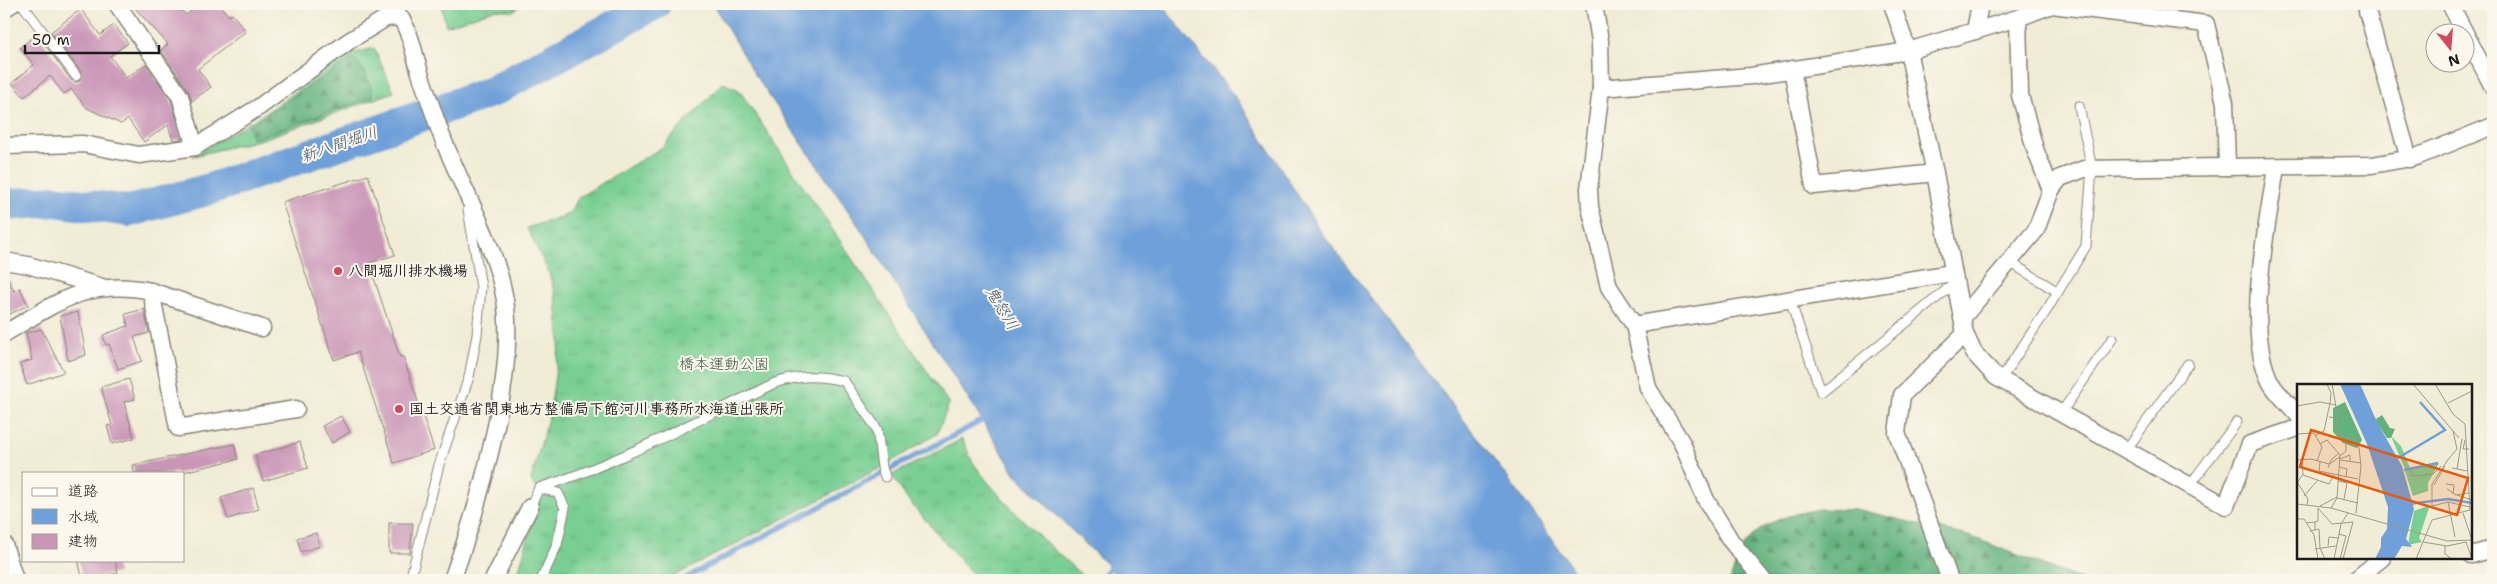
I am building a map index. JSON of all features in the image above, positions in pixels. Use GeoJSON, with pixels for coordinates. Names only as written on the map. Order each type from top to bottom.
{"type":"FeatureCollection","features":[{"type":"Feature","properties":{"kind":"street"},"geometry":{"type":"LineString","coordinates":[[4,9],[12,4]]}},
{"type":"Feature","properties":{"kind":"street"},"geometry":{"type":"LineString","coordinates":[[117,4],[180,96],[195,147]]}},
{"type":"Feature","properties":{"kind":"street"},"geometry":{"type":"LineString","coordinates":[[1594,4],[1600,41],[1602,88],[1589,189],[1590,207],[1609,287],[1634,325],[1648,388],[1682,443],[1706,500],[1731,541],[1763,580]]}},
{"type":"Feature","properties":{"kind":"street"},"geometry":{"type":"LineString","coordinates":[[1892,4],[1908,51],[1935,173],[1965,334],[1974,353],[2000,379],[2226,506],[2250,444],[2297,428]]}},
{"type":"Feature","properties":{"kind":"street"},"geometry":{"type":"LineString","coordinates":[[1975,31],[1980,4]]}},
{"type":"Feature","properties":{"kind":"street"},"geometry":{"type":"LineString","coordinates":[[2450,4],[2493,87]]}},
{"type":"Feature","properties":{"kind":"street"},"geometry":{"type":"LineString","coordinates":[[1602,88],[1751,76],[1908,51],[2018,18],[2052,5],[2206,24],[2225,103],[2227,167]]}},
{"type":"Feature","properties":{"kind":"street"},"geometry":{"type":"LineString","coordinates":[[2367,11],[2409,158]]}},
{"type":"Feature","properties":{"kind":"street"},"geometry":{"type":"LineString","coordinates":[[4,146],[83,144],[139,155],[195,147],[259,107],[349,41],[386,18],[400,17],[442,135],[496,267],[505,300],[507,336],[503,384],[484,478],[452,580]]}},
{"type":"Feature","properties":{"kind":"street"},"geometry":{"type":"LineString","coordinates":[[2018,18],[2020,95],[2035,149],[2051,190]]}},
{"type":"Feature","properties":{"kind":"street"},"geometry":{"type":"LineString","coordinates":[[1792,69],[1814,186],[1935,173]]}},
{"type":"Feature","properties":{"kind":"street"},"geometry":{"type":"LineString","coordinates":[[1963,317],[2008,261],[2036,230],[2051,190],[2060,178],[2084,169],[2372,165],[2409,158],[2493,126]]}},
{"type":"Feature","properties":{"kind":"street"},"geometry":{"type":"LineString","coordinates":[[2276,166],[2256,308],[2260,354],[2271,384],[2297,414]]}},
{"type":"Feature","properties":{"kind":"street"},"geometry":{"type":"LineString","coordinates":[[4,261],[28,265],[102,287],[151,292],[262,328]]}},
{"type":"Feature","properties":{"kind":"street"},"geometry":{"type":"LineString","coordinates":[[1634,325],[1790,300],[1954,278]]}},
{"type":"Feature","properties":{"kind":"street"},"geometry":{"type":"LineString","coordinates":[[4,334],[61,300],[102,287]]}},
{"type":"Feature","properties":{"kind":"street"},"geometry":{"type":"LineString","coordinates":[[151,292],[178,428],[296,409]]}},
{"type":"Feature","properties":{"kind":"street"},"geometry":{"type":"LineString","coordinates":[[1950,580],[1897,433],[1902,395],[1965,334]]}},
{"type":"Feature","properties":{"kind":"street"},"geometry":{"type":"LineString","coordinates":[[493,580],[530,507]]}},
{"type":"Feature","properties":{"kind":"street"},"geometry":{"type":"LineString","coordinates":[[4,544],[15,580]]}},
{"type":"Feature","properties":{"kind":"street"},"geometry":{"type":"LineString","coordinates":[[2472,555],[2493,548]]}},
{"type":"Feature","properties":{"kind":"street"},"geometry":{"type":"LineString","coordinates":[[2355,580],[2381,559]]}},
{"type":"Feature","properties":{"kind":"lane"},"geometry":{"type":"LineString","coordinates":[[22,4],[76,76]]}},
{"type":"Feature","properties":{"kind":"lane"},"geometry":{"type":"LineString","coordinates":[[2000,379],[2086,246],[2092,169],[2079,106]]}},
{"type":"Feature","properties":{"kind":"lane"},"geometry":{"type":"LineString","coordinates":[[410,580],[439,465],[469,378],[477,335],[481,287],[465,188]]}},
{"type":"Feature","properties":{"kind":"lane"},"geometry":{"type":"LineString","coordinates":[[2008,261],[2058,292]]}},
{"type":"Feature","properties":{"kind":"lane"},"geometry":{"type":"LineString","coordinates":[[1790,300],[1821,392],[1954,278]]}},
{"type":"Feature","properties":{"kind":"lane"},"geometry":{"type":"LineString","coordinates":[[2061,414],[2112,339]]}},
{"type":"Feature","properties":{"kind":"lane"},"geometry":{"type":"LineString","coordinates":[[2126,450],[2188,364]]}},
{"type":"Feature","properties":{"kind":"lane"},"geometry":{"type":"LineString","coordinates":[[538,488],[564,480],[609,461],[775,383],[798,376],[823,376],[844,381],[877,428],[885,477]]}},
{"type":"Feature","properties":{"kind":"lane"},"geometry":{"type":"LineString","coordinates":[[2190,486],[2237,422]]}},
{"type":"Feature","properties":{"kind":"lane"},"geometry":{"type":"LineString","coordinates":[[530,507],[538,488]]}},
{"type":"Feature","properties":{"kind":"lane"},"geometry":{"type":"LineString","coordinates":[[538,488],[558,493],[565,508],[557,545],[541,580]]}},
{"type":"Feature","properties":{"kind":"green space"},"geometry":{"type":"Polygon","coordinates":[[[441,4],[523,4],[513,11],[496,9],[446,26],[441,4]]]}},
{"type":"Feature","properties":{"kind":"green space"},"geometry":{"type":"Polygon","coordinates":[[[374,48],[394,92],[263,139],[193,156],[262,115],[351,54],[374,48]]]}},
{"type":"Feature","properties":{"kind":"green space"},"geometry":{"type":"Polygon","coordinates":[[[353,58],[366,75],[373,97],[253,139],[248,126],[353,58]]]}},
{"type":"Feature","properties":{"kind":"green space","name":"橋本運動公園"},"geometry":{"type":"Polygon","coordinates":[[[723,83],[739,90],[949,404],[937,434],[882,467],[667,580],[516,580],[540,497],[531,480],[550,411],[560,340],[555,294],[549,273],[527,228],[569,214],[579,197],[661,148],[723,83]]]}},
{"type":"Feature","properties":{"kind":"green space"},"geometry":{"type":"Polygon","coordinates":[[[962,439],[974,464],[1001,497],[1087,580],[978,580],[907,499],[892,475],[962,439]]]}},
{"type":"Feature","properties":{"kind":"green space"},"geometry":{"type":"Polygon","coordinates":[[[1820,509],[1860,510],[1972,537],[2082,580],[1730,580],[1743,548],[1758,531],[1787,516],[1820,509]]]}},
{"type":"Feature","properties":{"kind":"water","name":"鬼怒川"},"geometry":{"type":"Polygon","coordinates":[[[713,4],[1161,4],[1239,102],[1321,232],[1507,477],[1581,580],[1120,580],[1017,476],[862,231],[755,75],[713,4]]]}},
{"type":"Feature","properties":{"kind":"building"},"geometry":{"type":"Polygon","coordinates":[[[131,4],[176,4],[186,15],[200,4],[218,4],[229,16],[232,14],[246,31],[198,69],[211,87],[192,101],[188,90],[161,50],[168,44],[131,4]]]}},
{"type":"Feature","properties":{"kind":"building"},"geometry":{"type":"Polygon","coordinates":[[[81,9],[100,35],[114,25],[128,43],[110,56],[126,78],[146,64],[171,100],[182,139],[173,140],[168,125],[144,142],[128,119],[121,124],[87,108],[71,89],[64,94],[50,76],[24,97],[12,83],[34,65],[20,47],[37,34],[71,80],[80,81],[81,72],[51,32],[81,9]]]}},
{"type":"Feature","properties":{"kind":"building"},"geometry":{"type":"Polygon","coordinates":[[[368,175],[395,255],[369,263],[400,357],[403,356],[434,450],[394,463],[358,352],[334,360],[282,202],[368,175]]]}},
{"type":"Feature","properties":{"kind":"building"},"geometry":{"type":"Polygon","coordinates":[[[4,271],[14,291],[20,288],[28,305],[10,314],[4,303],[4,271]]]}},
{"type":"Feature","properties":{"kind":"building"},"geometry":{"type":"Polygon","coordinates":[[[144,309],[149,333],[134,337],[142,361],[118,369],[109,344],[106,345],[103,335],[128,326],[125,314],[144,309]]]}},
{"type":"Feature","properties":{"kind":"building"},"geometry":{"type":"Polygon","coordinates":[[[78,312],[86,355],[68,361],[60,316],[78,312]]]}},
{"type":"Feature","properties":{"kind":"building"},"geometry":{"type":"Polygon","coordinates":[[[41,329],[64,372],[27,385],[20,364],[32,360],[26,333],[41,329]]]}},
{"type":"Feature","properties":{"kind":"building"},"geometry":{"type":"Polygon","coordinates":[[[129,379],[135,399],[124,402],[134,438],[112,444],[107,426],[112,425],[101,387],[129,379]]]}},
{"type":"Feature","properties":{"kind":"building"},"geometry":{"type":"Polygon","coordinates":[[[341,416],[350,432],[332,443],[322,426],[341,416]]]}},
{"type":"Feature","properties":{"kind":"building"},"geometry":{"type":"Polygon","coordinates":[[[300,442],[308,468],[263,481],[255,455],[300,442]]]}},
{"type":"Feature","properties":{"kind":"building"},"geometry":{"type":"Polygon","coordinates":[[[234,444],[238,459],[183,472],[134,472],[133,465],[234,444]]]}},
{"type":"Feature","properties":{"kind":"building"},"geometry":{"type":"Polygon","coordinates":[[[253,488],[259,509],[228,519],[221,498],[253,488]]]}},
{"type":"Feature","properties":{"kind":"building"},"geometry":{"type":"Polygon","coordinates":[[[389,523],[413,523],[410,553],[389,553],[389,523]]]}},
{"type":"Feature","properties":{"kind":"building"},"geometry":{"type":"Polygon","coordinates":[[[316,533],[320,546],[301,552],[297,538],[316,533]]]}},
{"type":"Feature","properties":{"kind":"building"},"geometry":{"type":"Polygon","coordinates":[[[78,562],[115,562],[118,573],[83,580],[78,562]]]}},
{"type":"Feature","properties":{"kind":"waterway","name":"新八間堀川"},"geometry":{"type":"LineString","coordinates":[[4,205],[54,201],[129,211],[210,189],[491,92],[655,4]]}},
{"type":"Feature","properties":{"kind":"waterway"},"geometry":{"type":"LineString","coordinates":[[682,580],[981,421]]}},
{"type":"Feature","properties":{"kind":"waterway"},"geometry":{"type":"LineString","coordinates":[[1099,580],[1110,568]]}},
{"type":"Feature","properties":{"kind":"place","name":"八間堀川排水機場"},"geometry":{"type":"Point","coordinates":[338,271]}},
{"type":"Feature","properties":{"kind":"place","name":"国土交通省関東地方整備局下館河川事務所水海道出張所"},"geometry":{"type":"Point","coordinates":[399,409]}}]}
